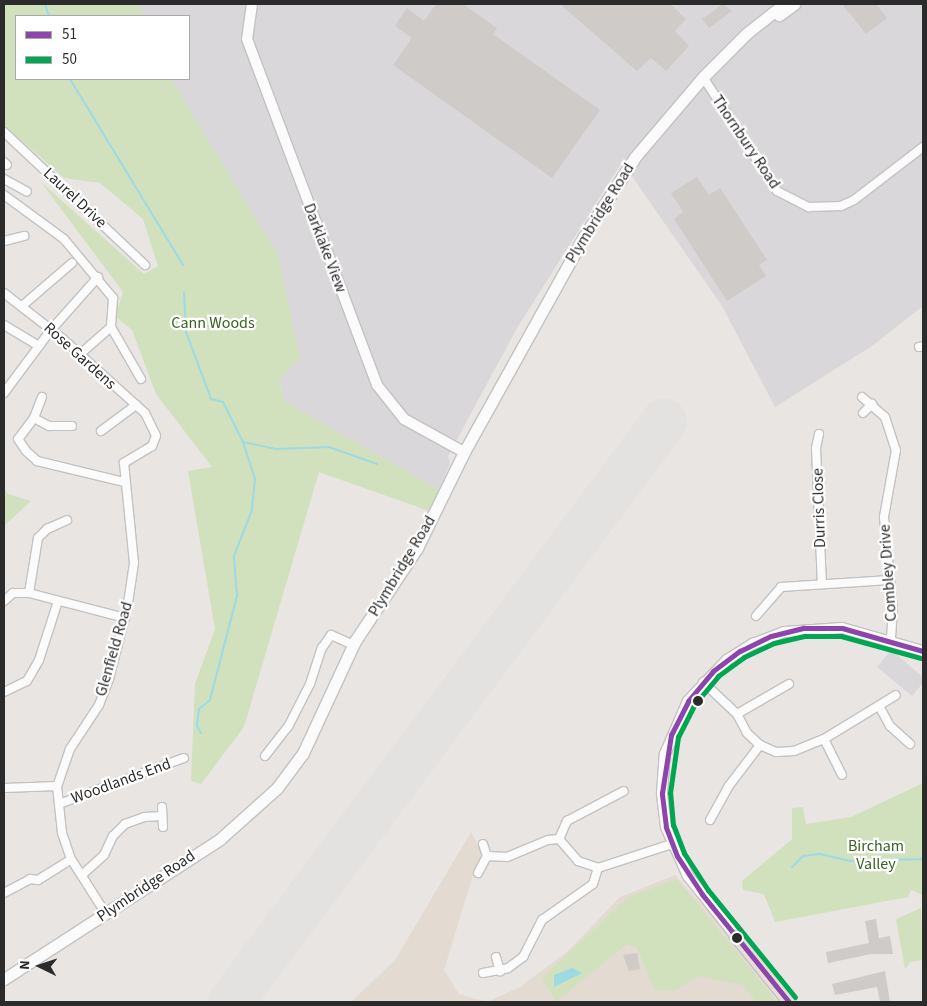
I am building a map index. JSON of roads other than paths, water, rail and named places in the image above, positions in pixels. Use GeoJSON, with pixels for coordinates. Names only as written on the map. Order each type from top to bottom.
{"type":"FeatureCollection","features":[{"type":"Feature","properties":{"kind":"main road","name":"Plymbridge Road"},"geometry":{"type":"LineString","coordinates":[[4,979],[220,839],[278,788],[303,753],[353,645],[417,548],[464,452],[583,238],[635,157],[712,66],[746,32],[788,5]]}},
{"type":"Feature","properties":{"kind":"main road"},"geometry":{"type":"LineString","coordinates":[[735,935],[789,1002]]}},
{"type":"Feature","properties":{"kind":"street","name":"Darklake View"},"geometry":{"type":"LineString","coordinates":[[252,4],[247,39],[377,384],[404,419],[464,452]]}},
{"type":"Feature","properties":{"kind":"street","name":"Thornbury Road"},"geometry":{"type":"LineString","coordinates":[[703,78],[777,191],[809,207],[841,206],[854,200],[923,147]]}},
{"type":"Feature","properties":{"kind":"street","name":"Laurel Drive"},"geometry":{"type":"LineString","coordinates":[[4,132],[145,265]]}},
{"type":"Feature","properties":{"kind":"street"},"geometry":{"type":"LineString","coordinates":[[4,179],[27,192]]}},
{"type":"Feature","properties":{"kind":"street"},"geometry":{"type":"LineString","coordinates":[[4,196],[64,239],[98,277],[113,298],[111,327],[141,378]]}},
{"type":"Feature","properties":{"kind":"street"},"geometry":{"type":"LineString","coordinates":[[4,241],[24,236]]}},
{"type":"Feature","properties":{"kind":"street"},"geometry":{"type":"LineString","coordinates":[[22,306],[72,263]]}},
{"type":"Feature","properties":{"kind":"street"},"geometry":{"type":"LineString","coordinates":[[4,393],[51,330],[98,277]]}},
{"type":"Feature","properties":{"kind":"street","name":"Rose Gardens"},"geometry":{"type":"LineString","coordinates":[[4,293],[80,354],[136,405],[152,424],[156,436],[152,446],[124,463],[124,482]]}},
{"type":"Feature","properties":{"kind":"street"},"geometry":{"type":"LineString","coordinates":[[4,325],[40,346]]}},
{"type":"Feature","properties":{"kind":"street"},"geometry":{"type":"LineString","coordinates":[[80,354],[111,327]]}},
{"type":"Feature","properties":{"kind":"street"},"geometry":{"type":"LineString","coordinates":[[42,397],[34,418],[18,439],[37,461],[124,482]]}},
{"type":"Feature","properties":{"kind":"street","name":"Combley Drive"},"geometry":{"type":"LineString","coordinates":[[862,397],[872,404],[884,417],[896,450],[884,517],[890,580],[890,641]]}},
{"type":"Feature","properties":{"kind":"street"},"geometry":{"type":"LineString","coordinates":[[863,413],[872,404]]}},
{"type":"Feature","properties":{"kind":"street"},"geometry":{"type":"LineString","coordinates":[[101,432],[136,405]]}},
{"type":"Feature","properties":{"kind":"street"},"geometry":{"type":"LineString","coordinates":[[34,418],[49,426],[72,426]]}},
{"type":"Feature","properties":{"kind":"street","name":"Durris Close"},"geometry":{"type":"LineString","coordinates":[[822,583],[818,437],[826,442]]}},
{"type":"Feature","properties":{"kind":"street","name":"Glenfield Road"},"geometry":{"type":"LineString","coordinates":[[106,914],[83,874],[71,859],[57,786],[70,748],[102,696],[125,618],[134,563],[124,482]]}},
{"type":"Feature","properties":{"kind":"street"},"geometry":{"type":"LineString","coordinates":[[29,593],[38,538],[47,528],[67,520]]}},
{"type":"Feature","properties":{"kind":"street"},"geometry":{"type":"LineString","coordinates":[[756,616],[781,587],[890,580]]}},
{"type":"Feature","properties":{"kind":"street"},"geometry":{"type":"LineString","coordinates":[[4,601],[13,593],[29,593],[125,618]]}},
{"type":"Feature","properties":{"kind":"street"},"geometry":{"type":"LineString","coordinates":[[4,692],[27,681],[58,601]]}},
{"type":"Feature","properties":{"kind":"street"},"geometry":{"type":"LineString","coordinates":[[735,935],[688,876],[672,844],[662,793],[665,754],[678,718],[703,682],[740,652],[784,632],[842,628],[923,651]]}},
{"type":"Feature","properties":{"kind":"street"},"geometry":{"type":"LineString","coordinates":[[265,756],[288,727],[310,684],[322,648],[331,635],[353,645]]}},
{"type":"Feature","properties":{"kind":"street"},"geometry":{"type":"LineString","coordinates":[[703,682],[737,714],[747,733],[760,745],[776,752],[794,751],[824,739],[896,695]]}},
{"type":"Feature","properties":{"kind":"street"},"geometry":{"type":"LineString","coordinates":[[737,714],[789,684]]}},
{"type":"Feature","properties":{"kind":"street"},"geometry":{"type":"LineString","coordinates":[[879,706],[890,726],[910,744]]}},
{"type":"Feature","properties":{"kind":"street"},"geometry":{"type":"LineString","coordinates":[[824,739],[842,775]]}},
{"type":"Feature","properties":{"kind":"street"},"geometry":{"type":"LineString","coordinates":[[710,820],[728,787],[760,745]]}},
{"type":"Feature","properties":{"kind":"street","name":"Woodlands End"},"geometry":{"type":"LineString","coordinates":[[59,804],[184,758]]}},
{"type":"Feature","properties":{"kind":"street"},"geometry":{"type":"LineString","coordinates":[[4,788],[57,786]]}},
{"type":"Feature","properties":{"kind":"street"},"geometry":{"type":"LineString","coordinates":[[558,839],[567,821],[613,800],[624,791]]}},
{"type":"Feature","properties":{"kind":"street"},"geometry":{"type":"LineString","coordinates":[[162,807],[163,827]]}},
{"type":"Feature","properties":{"kind":"street"},"geometry":{"type":"LineString","coordinates":[[83,874],[104,855],[113,836],[125,824],[144,817],[162,816]]}},
{"type":"Feature","properties":{"kind":"street"},"geometry":{"type":"LineString","coordinates":[[558,839],[578,861],[598,868],[672,844]]}},
{"type":"Feature","properties":{"kind":"street"},"geometry":{"type":"LineString","coordinates":[[487,856],[507,857],[538,842],[558,839]]}},
{"type":"Feature","properties":{"kind":"street"},"geometry":{"type":"LineString","coordinates":[[478,874],[487,856],[483,844]]}},
{"type":"Feature","properties":{"kind":"street"},"geometry":{"type":"LineString","coordinates":[[4,892],[30,879],[38,880],[71,859]]}},
{"type":"Feature","properties":{"kind":"street"},"geometry":{"type":"LineString","coordinates":[[483,972],[500,971],[523,957],[542,920],[593,884],[598,868]]}},
{"type":"Feature","properties":{"kind":"street"},"geometry":{"type":"LineString","coordinates":[[496,957],[500,971]]}},
{"type":"Feature","properties":{"kind":"water"},"geometry":{"type":"Polygon","coordinates":[[[572,968],[582,973],[554,987],[554,975],[572,968]]]}},
{"type":"Feature","properties":{"kind":"waterway"},"geometry":{"type":"LineString","coordinates":[[45,4],[49,15]]}},
{"type":"Feature","properties":{"kind":"waterway"},"geometry":{"type":"LineString","coordinates":[[71,80],[183,265]]}},
{"type":"Feature","properties":{"kind":"waterway"},"geometry":{"type":"LineString","coordinates":[[184,292],[186,332],[211,399],[223,402],[243,442],[255,479],[252,510],[234,556],[237,596],[210,700],[199,709],[197,726],[201,733]]}},
{"type":"Feature","properties":{"kind":"waterway"},"geometry":{"type":"LineString","coordinates":[[243,442],[276,449],[329,447],[377,464]]}},
{"type":"Feature","properties":{"kind":"waterway"},"geometry":{"type":"LineString","coordinates":[[792,867],[803,856],[820,854],[850,861],[923,859]]}},
{"type":"Feature","properties":{"kind":"park label","name":"Cann Woods"},"geometry":{"type":"Point","coordinates":[213,323]}},
{"type":"Feature","properties":{"kind":"park label","name":"Bircham Valley"},"geometry":{"type":"Point","coordinates":[876,855]}}]}
